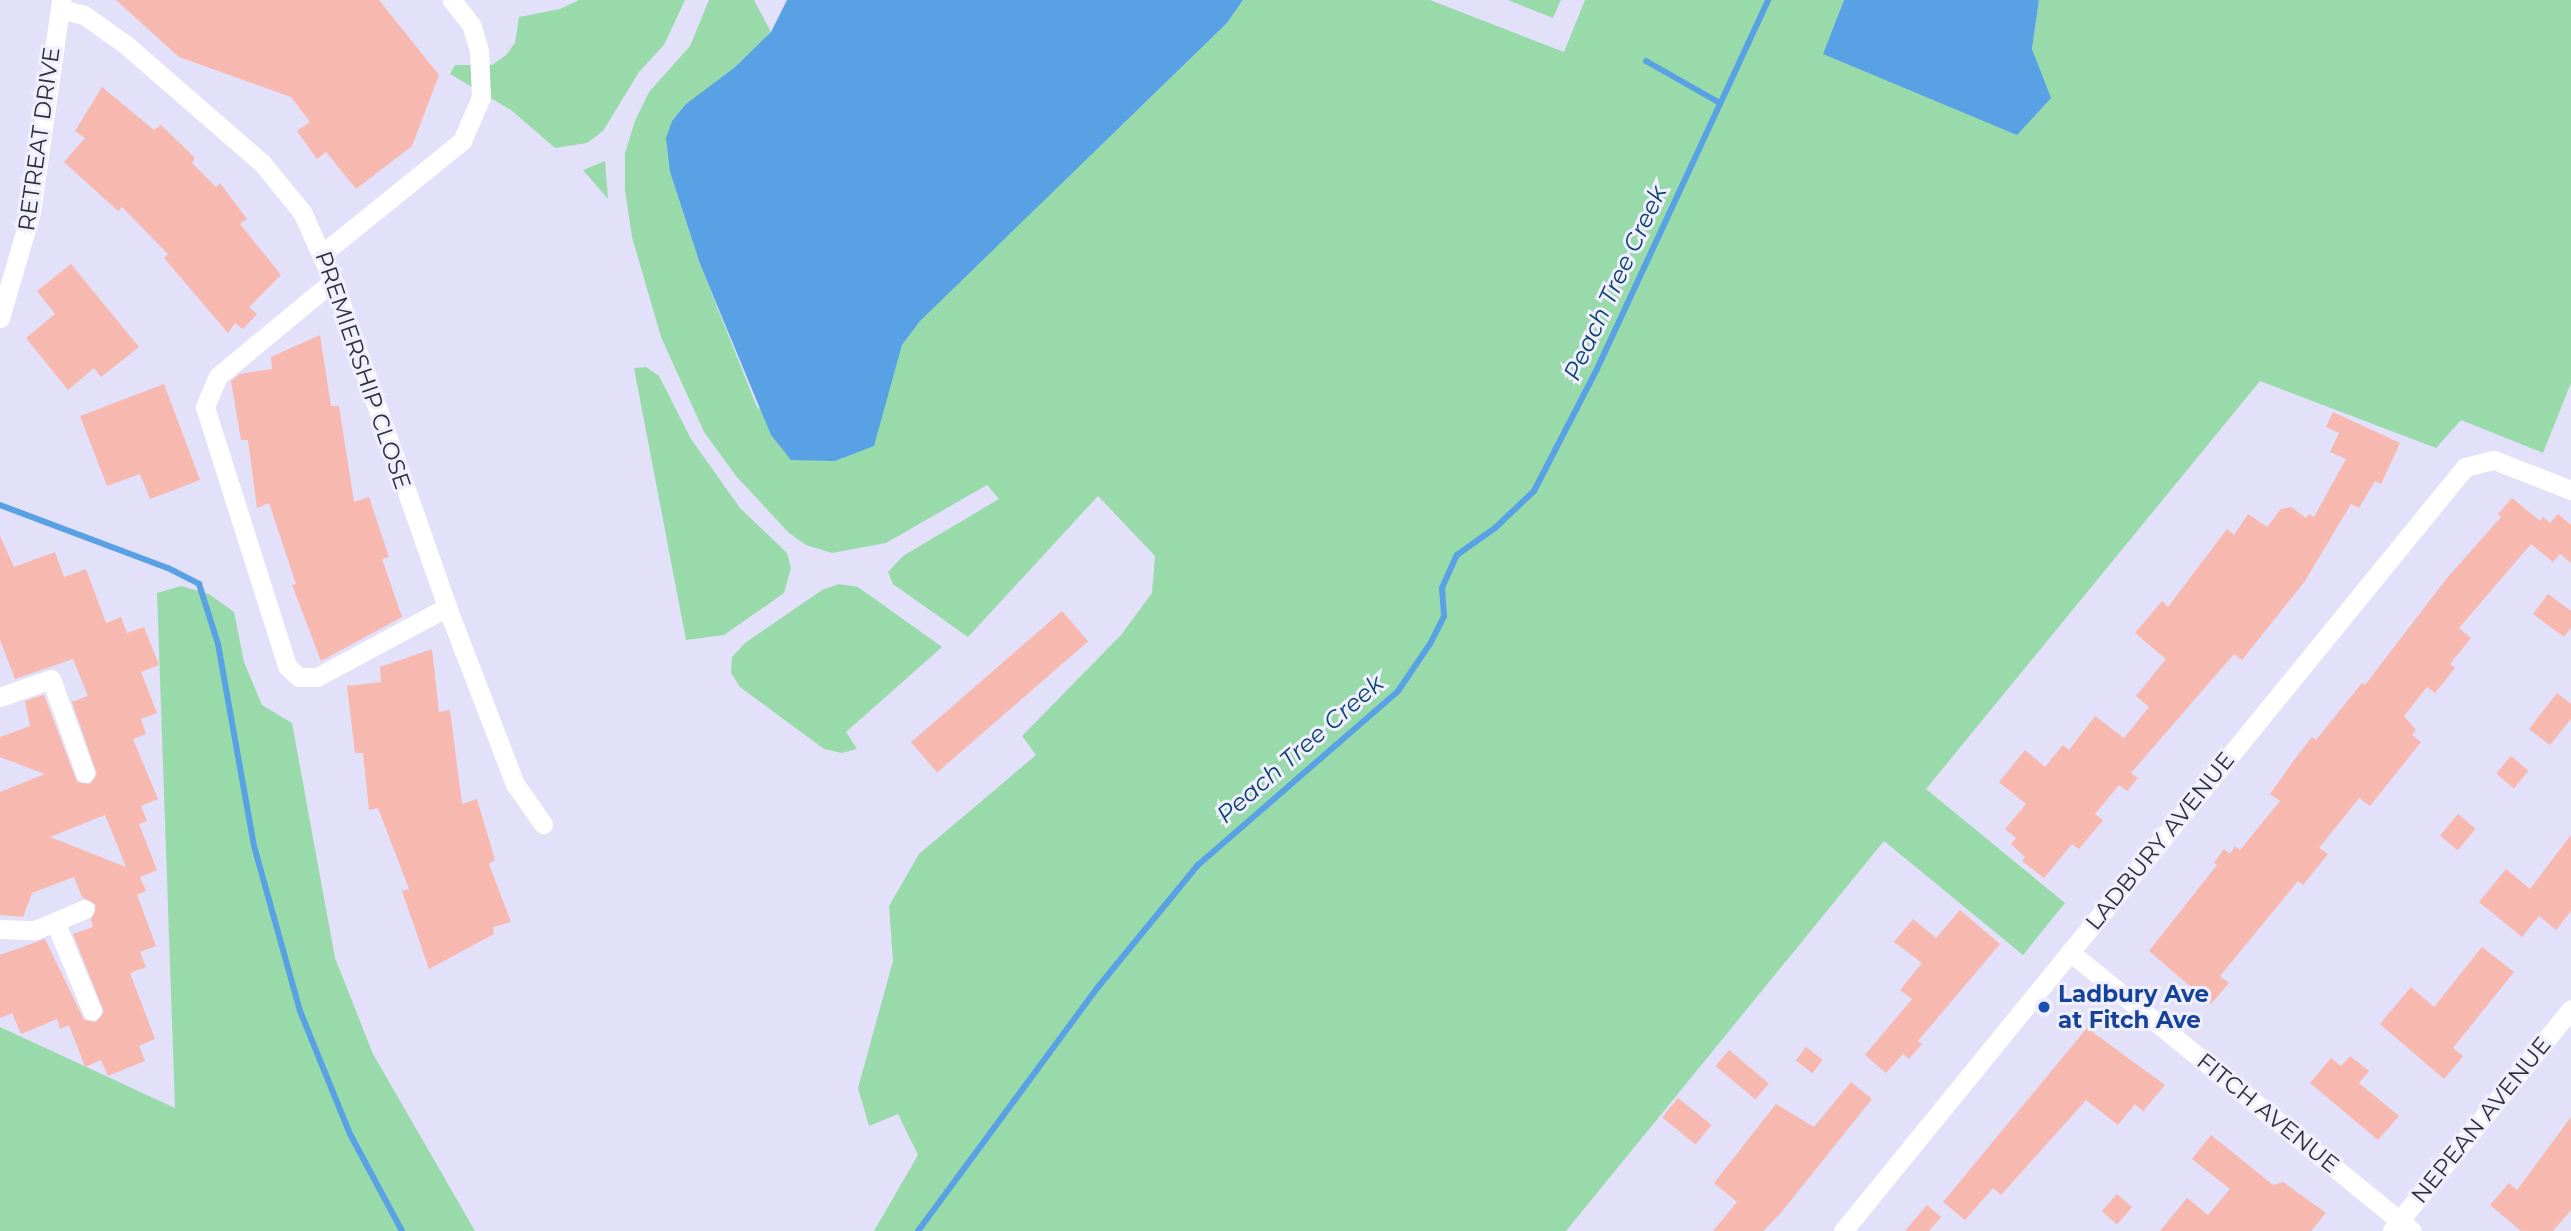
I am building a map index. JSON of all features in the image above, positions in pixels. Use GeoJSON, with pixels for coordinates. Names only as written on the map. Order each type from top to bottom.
{"type":"FeatureCollection","features":[{"type":"Feature","properties":{"kind":"street"},"geometry":{"type":"LineString","coordinates":[[322,254],[462,141],[481,97],[479,51],[472,26],[453,0]]}},
{"type":"Feature","properties":{"kind":"street","name":"PREMIERSHIP CLOSE"},"geometry":{"type":"LineString","coordinates":[[61,4],[106,28],[262,163],[302,212],[333,281],[447,607],[515,785],[543,824]]}},
{"type":"Feature","properties":{"kind":"street","name":"RETREAT DRIVE"},"geometry":{"type":"LineString","coordinates":[[0,318],[31,212],[61,4]]}},
{"type":"Feature","properties":{"kind":"street"},"geometry":{"type":"LineString","coordinates":[[333,281],[218,376],[205,407],[287,666],[299,677],[317,677],[447,607]]}},
{"type":"Feature","properties":{"kind":"street","name":"LADBURY AVENUE"},"geometry":{"type":"LineString","coordinates":[[1843,1231],[2458,475],[2484,459],[2537,474],[2571,490]]}},
{"type":"Feature","properties":{"kind":"street"},"geometry":{"type":"LineString","coordinates":[[0,697],[51,679],[85,773]]}},
{"type":"Feature","properties":{"kind":"street"},"geometry":{"type":"LineString","coordinates":[[0,929],[35,930],[85,909]]}},
{"type":"Feature","properties":{"kind":"street"},"geometry":{"type":"LineString","coordinates":[[55,922],[92,1011]]}},
{"type":"Feature","properties":{"kind":"street","name":"FITCH AVENUE"},"geometry":{"type":"LineString","coordinates":[[2070,952],[2401,1228]]}},
{"type":"Feature","properties":{"kind":"street","name":"NEPEAN AVENUE"},"geometry":{"type":"LineString","coordinates":[[2401,1228],[2571,1009]]}},
{"type":"Feature","properties":{"kind":"green space"},"geometry":{"type":"Polygon","coordinates":[[[579,0],[685,0],[664,45],[639,72],[603,131],[587,143],[555,148],[511,110],[450,74],[455,65],[492,65],[506,55],[515,43],[519,17],[560,9],[579,0]]]}},
{"type":"Feature","properties":{"kind":"green space"},"geometry":{"type":"Polygon","coordinates":[[[709,0],[754,0],[771,32],[734,68],[670,172],[700,264],[757,407],[835,461],[873,446],[902,345],[920,320],[1227,23],[1243,0],[1430,0],[1564,52],[1585,0],[1844,0],[1824,53],[2050,98],[2032,49],[2039,0],[2571,0],[2571,383],[2543,453],[2461,420],[2436,448],[2260,381],[1926,789],[2065,903],[2023,955],[1884,841],[1566,1231],[874,1231],[918,1155],[898,1114],[869,1126],[858,1088],[893,961],[889,906],[919,854],[1036,755],[1022,736],[1121,635],[1152,593],[1155,556],[1098,496],[968,637],[893,584],[888,572],[903,556],[999,499],[987,485],[886,543],[832,553],[806,545],[789,533],[736,476],[704,432],[661,337],[632,237],[625,190],[625,153],[635,121],[649,92],[690,46],[709,0]]]}},
{"type":"Feature","properties":{"kind":"green space"},"geometry":{"type":"Polygon","coordinates":[[[1508,0],[1561,0],[1553,18],[1508,0]]]}},
{"type":"Feature","properties":{"kind":"green space"},"geometry":{"type":"Polygon","coordinates":[[[605,161],[608,199],[583,170],[605,161]]]}},
{"type":"Feature","properties":{"kind":"green space"},"geometry":{"type":"Polygon","coordinates":[[[646,367],[659,376],[691,439],[740,508],[787,553],[791,568],[784,593],[724,635],[686,640],[634,368],[646,367]]]}},
{"type":"Feature","properties":{"kind":"green space"},"geometry":{"type":"Polygon","coordinates":[[[839,584],[858,587],[942,647],[846,732],[857,749],[842,753],[824,749],[740,687],[731,673],[732,657],[745,643],[822,590],[839,584]]]}},
{"type":"Feature","properties":{"kind":"green space"},"geometry":{"type":"Polygon","coordinates":[[[181,586],[209,594],[234,612],[244,662],[262,705],[292,723],[335,958],[373,1054],[475,1231],[0,1231],[0,1027],[175,1108],[157,593],[181,586]]]}},
{"type":"Feature","properties":{"kind":"water"},"geometry":{"type":"Polygon","coordinates":[[[787,0],[1243,0],[1227,23],[920,321],[902,345],[874,446],[835,461],[791,460],[771,435],[700,264],[670,172],[666,138],[672,121],[686,104],[734,68],[771,32],[787,0]]]}},
{"type":"Feature","properties":{"kind":"water"},"geometry":{"type":"Polygon","coordinates":[[[1844,0],[2039,0],[2032,49],[2051,98],[2017,135],[1823,54],[1844,0]]]}},
{"type":"Feature","properties":{"kind":"building"},"geometry":{"type":"Polygon","coordinates":[[[116,0],[379,0],[439,75],[412,146],[356,189],[326,152],[317,159],[297,131],[310,122],[291,97],[179,57],[116,0]]]}},
{"type":"Feature","properties":{"kind":"building"},"geometry":{"type":"Polygon","coordinates":[[[102,87],[154,130],[161,125],[195,158],[192,163],[216,187],[220,183],[247,219],[240,224],[281,275],[249,307],[257,314],[243,329],[235,323],[228,333],[164,258],[168,254],[122,207],[118,211],[64,162],[85,138],[75,131],[102,87]]]}},
{"type":"Feature","properties":{"kind":"building"},"geometry":{"type":"Polygon","coordinates":[[[71,264],[139,347],[101,377],[94,368],[68,390],[26,338],[55,314],[37,291],[71,264]]]}},
{"type":"Feature","properties":{"kind":"building"},"geometry":{"type":"Polygon","coordinates":[[[320,335],[331,406],[339,406],[354,502],[369,497],[389,557],[382,559],[402,617],[321,661],[292,585],[296,584],[269,503],[257,508],[248,440],[241,440],[231,381],[240,374],[272,369],[271,357],[320,335]]]}},
{"type":"Feature","properties":{"kind":"building"},"geometry":{"type":"Polygon","coordinates":[[[164,384],[200,480],[150,499],[140,474],[107,486],[80,416],[164,384]]]}},
{"type":"Feature","properties":{"kind":"building"},"geometry":{"type":"Polygon","coordinates":[[[2333,412],[2400,443],[2381,484],[2375,481],[2359,508],[2351,504],[2305,581],[2242,660],[2234,654],[2131,773],[2138,778],[2127,791],[2119,785],[2095,814],[2103,820],[2079,849],[2072,844],[2044,878],[2022,861],[2025,857],[2011,844],[2016,838],[2005,829],[2026,804],[1999,782],[2025,750],[2045,767],[2063,745],[2069,750],[2095,716],[2124,738],[2149,707],[2136,696],[2166,659],[2135,633],[2162,601],[2168,607],[2227,529],[2234,535],[2248,514],[2267,527],[2281,509],[2291,507],[2306,518],[2309,514],[2314,517],[2346,459],[2330,452],[2339,433],[2326,427],[2333,412]]]}},
{"type":"Feature","properties":{"kind":"building"},"geometry":{"type":"Polygon","coordinates":[[[2512,498],[2540,521],[2543,517],[2550,523],[2558,514],[2571,525],[2571,563],[2560,554],[2553,562],[2531,544],[2459,628],[2471,638],[2450,664],[2455,668],[2435,693],[2427,687],[2404,716],[2416,730],[2412,735],[2421,742],[2370,806],[2359,798],[2319,848],[2328,854],[2303,885],[2298,881],[2220,976],[2229,983],[2211,1004],[2149,951],[2217,865],[2214,863],[2224,849],[2230,854],[2235,846],[2240,850],[2280,801],[2270,794],[2297,756],[2312,737],[2316,740],[2362,683],[2365,685],[2447,578],[2501,517],[2498,514],[2512,498]]]}},
{"type":"Feature","properties":{"kind":"building"},"geometry":{"type":"Polygon","coordinates":[[[0,536],[14,567],[55,552],[64,577],[86,569],[106,623],[121,617],[127,633],[144,627],[159,665],[141,672],[157,713],[141,719],[146,734],[133,739],[158,799],[141,806],[147,821],[139,824],[157,870],[140,877],[146,891],[137,895],[156,946],[140,952],[146,967],[130,973],[155,1039],[139,1046],[145,1061],[108,1076],[101,1060],[85,1067],[69,1025],[60,1029],[57,1019],[21,1034],[12,1013],[0,1018],[0,955],[45,939],[84,1020],[96,1022],[104,1012],[73,934],[93,927],[91,920],[96,905],[82,897],[74,877],[32,893],[23,917],[0,915],[0,792],[45,774],[0,757],[0,737],[30,726],[25,701],[44,695],[77,782],[90,784],[97,774],[72,702],[88,696],[73,659],[15,679],[0,640],[0,536]],[[105,815],[50,837],[126,867],[105,815]]]}},
{"type":"Feature","properties":{"kind":"building"},"geometry":{"type":"Polygon","coordinates":[[[2548,594],[2571,611],[2571,628],[2564,637],[2533,614],[2548,594]]]}},
{"type":"Feature","properties":{"kind":"building"},"geometry":{"type":"Polygon","coordinates":[[[1062,611],[1088,641],[937,772],[911,742],[1062,611]]]}},
{"type":"Feature","properties":{"kind":"building"},"geometry":{"type":"Polygon","coordinates":[[[432,649],[439,712],[450,710],[462,804],[477,799],[495,860],[489,864],[511,922],[493,927],[494,934],[429,969],[402,891],[409,889],[378,808],[369,810],[363,753],[355,753],[347,686],[381,682],[380,667],[432,649]]]}},
{"type":"Feature","properties":{"kind":"building"},"geometry":{"type":"Polygon","coordinates":[[[2557,693],[2571,704],[2571,719],[2550,745],[2529,729],[2557,693]]]}},
{"type":"Feature","properties":{"kind":"building"},"geometry":{"type":"Polygon","coordinates":[[[2511,756],[2529,771],[2514,788],[2496,774],[2511,756]]]}},
{"type":"Feature","properties":{"kind":"building"},"geometry":{"type":"Polygon","coordinates":[[[2458,814],[2476,829],[2458,850],[2440,835],[2458,814]]]}},
{"type":"Feature","properties":{"kind":"building"},"geometry":{"type":"Polygon","coordinates":[[[2571,835],[2571,911],[2556,930],[2539,916],[2522,937],[2479,902],[2506,869],[2530,889],[2571,835]]]}},
{"type":"Feature","properties":{"kind":"building"},"geometry":{"type":"Polygon","coordinates":[[[1960,910],[2000,944],[1918,1041],[1922,1044],[1909,1059],[1903,1054],[1886,1073],[1865,1055],[1912,999],[1900,990],[1922,963],[1894,942],[1913,919],[1936,938],[1960,910]]]}},
{"type":"Feature","properties":{"kind":"building"},"geometry":{"type":"Polygon","coordinates":[[[2482,947],[2514,972],[2453,1048],[2463,1056],[2444,1079],[2380,1024],[2411,987],[2434,1007],[2482,947]]]}},
{"type":"Feature","properties":{"kind":"building"},"geometry":{"type":"Polygon","coordinates":[[[2087,1028],[2165,1085],[2143,1111],[2135,1104],[2118,1125],[2086,1100],[2001,1195],[1993,1188],[1965,1220],[1943,1202],[2087,1028]]]}},
{"type":"Feature","properties":{"kind":"building"},"geometry":{"type":"Polygon","coordinates":[[[1806,1047],[1823,1060],[1813,1073],[1796,1061],[1806,1047]]]}},
{"type":"Feature","properties":{"kind":"building"},"geometry":{"type":"Polygon","coordinates":[[[1729,1050],[1769,1083],[1755,1100],[1716,1066],[1729,1050]]]}},
{"type":"Feature","properties":{"kind":"building"},"geometry":{"type":"Polygon","coordinates":[[[2350,1056],[2369,1071],[2359,1083],[2399,1116],[2378,1140],[2310,1083],[2331,1058],[2341,1066],[2350,1056]]]}},
{"type":"Feature","properties":{"kind":"building"},"geometry":{"type":"Polygon","coordinates":[[[1851,1082],[1872,1099],[1780,1214],[1763,1231],[1713,1231],[1737,1202],[1714,1183],[1776,1104],[1814,1127],[1851,1082]]]}},
{"type":"Feature","properties":{"kind":"building"},"geometry":{"type":"Polygon","coordinates":[[[1678,1098],[1711,1125],[1696,1144],[1662,1117],[1678,1098]]]}},
{"type":"Feature","properties":{"kind":"building"},"geometry":{"type":"Polygon","coordinates":[[[2571,1117],[2571,1210],[2553,1231],[2521,1231],[2490,1205],[2509,1183],[2517,1190],[2571,1117]]]}},
{"type":"Feature","properties":{"kind":"building"},"geometry":{"type":"Polygon","coordinates":[[[2211,1135],[2273,1185],[2283,1182],[2326,1213],[2311,1231],[2160,1231],[2187,1198],[2208,1215],[2230,1189],[2192,1159],[2211,1135]]]}},
{"type":"Feature","properties":{"kind":"building"},"geometry":{"type":"Polygon","coordinates":[[[2117,1194],[2132,1207],[2117,1224],[2102,1211],[2117,1194]]]}},
{"type":"Feature","properties":{"kind":"building"},"geometry":{"type":"Polygon","coordinates":[[[1927,1205],[1941,1217],[1929,1231],[1905,1231],[1927,1205]]]}},
{"type":"Feature","properties":{"kind":"waterway","name":"Peach Tree Creek"},"geometry":{"type":"LineString","coordinates":[[918,1231],[1098,987],[1198,865],[1398,691],[1430,644],[1444,616],[1442,588],[1457,555],[1495,528],[1534,491],[1597,369],[1768,0]]}},
{"type":"Feature","properties":{"kind":"waterway"},"geometry":{"type":"LineString","coordinates":[[1646,61],[1720,103]]}},
{"type":"Feature","properties":{"kind":"waterway"},"geometry":{"type":"LineString","coordinates":[[0,505],[168,568],[199,584],[218,644],[254,846],[300,1011],[350,1134],[402,1231]]}},
{"type":"Feature","properties":{"kind":"place","name":"Ladbury Ave at Fitch Ave"},"geometry":{"type":"Point","coordinates":[2044,1007]}}]}
